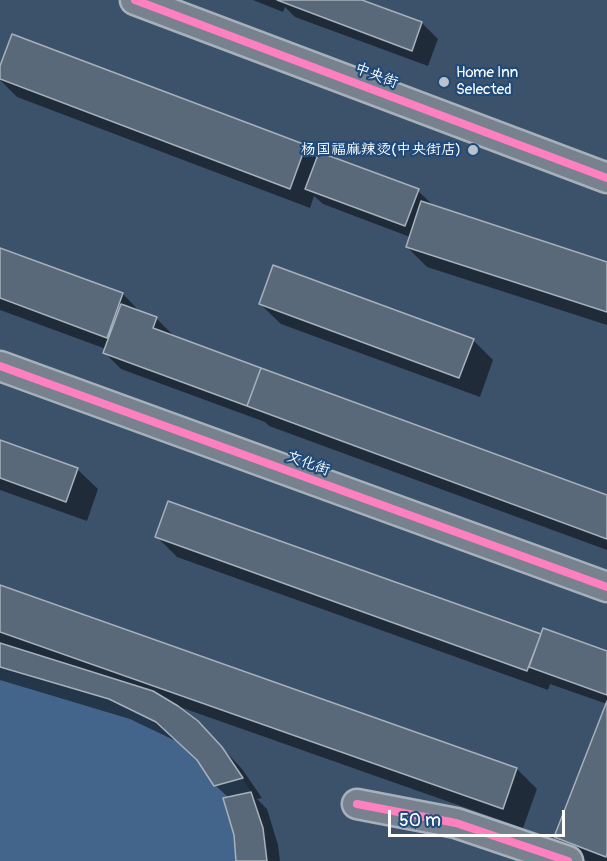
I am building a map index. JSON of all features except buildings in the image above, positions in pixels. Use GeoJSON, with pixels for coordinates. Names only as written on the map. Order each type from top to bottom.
{"type":"FeatureCollection","features":[{"type":"Feature","properties":{"kind":"street","name":"中央街"},"geometry":{"type":"LineString","coordinates":[[135,0],[607,178]]}},
{"type":"Feature","properties":{"kind":"street","name":"文化街"},"geometry":{"type":"LineString","coordinates":[[0,366],[607,587]]}},
{"type":"Feature","properties":{"kind":"street"},"geometry":{"type":"LineString","coordinates":[[357,804],[456,823],[568,861]]}},
{"type":"Feature","properties":{"kind":"shaded area"},"geometry":{"type":"Polygon","coordinates":[[[0,643],[153,691],[198,721],[222,747],[251,792],[263,828],[267,861],[0,861],[0,643]]]}},
{"type":"Feature","properties":{"kind":"cycle path"},"geometry":{"type":"LineString","coordinates":[[135,0],[607,178]]}},
{"type":"Feature","properties":{"kind":"cycle path"},"geometry":{"type":"LineString","coordinates":[[0,366],[607,587]]}},
{"type":"Feature","properties":{"kind":"cycle path"},"geometry":{"type":"LineString","coordinates":[[357,804],[456,823],[568,861]]}},
{"type":"Feature","properties":{"kind":"place","name":"Home Inn Selected"},"geometry":{"type":"Point","coordinates":[444,82]}},
{"type":"Feature","properties":{"kind":"place","name":"杨国福麻辣烫(中央街店)"},"geometry":{"type":"Point","coordinates":[473,150]}}]}
